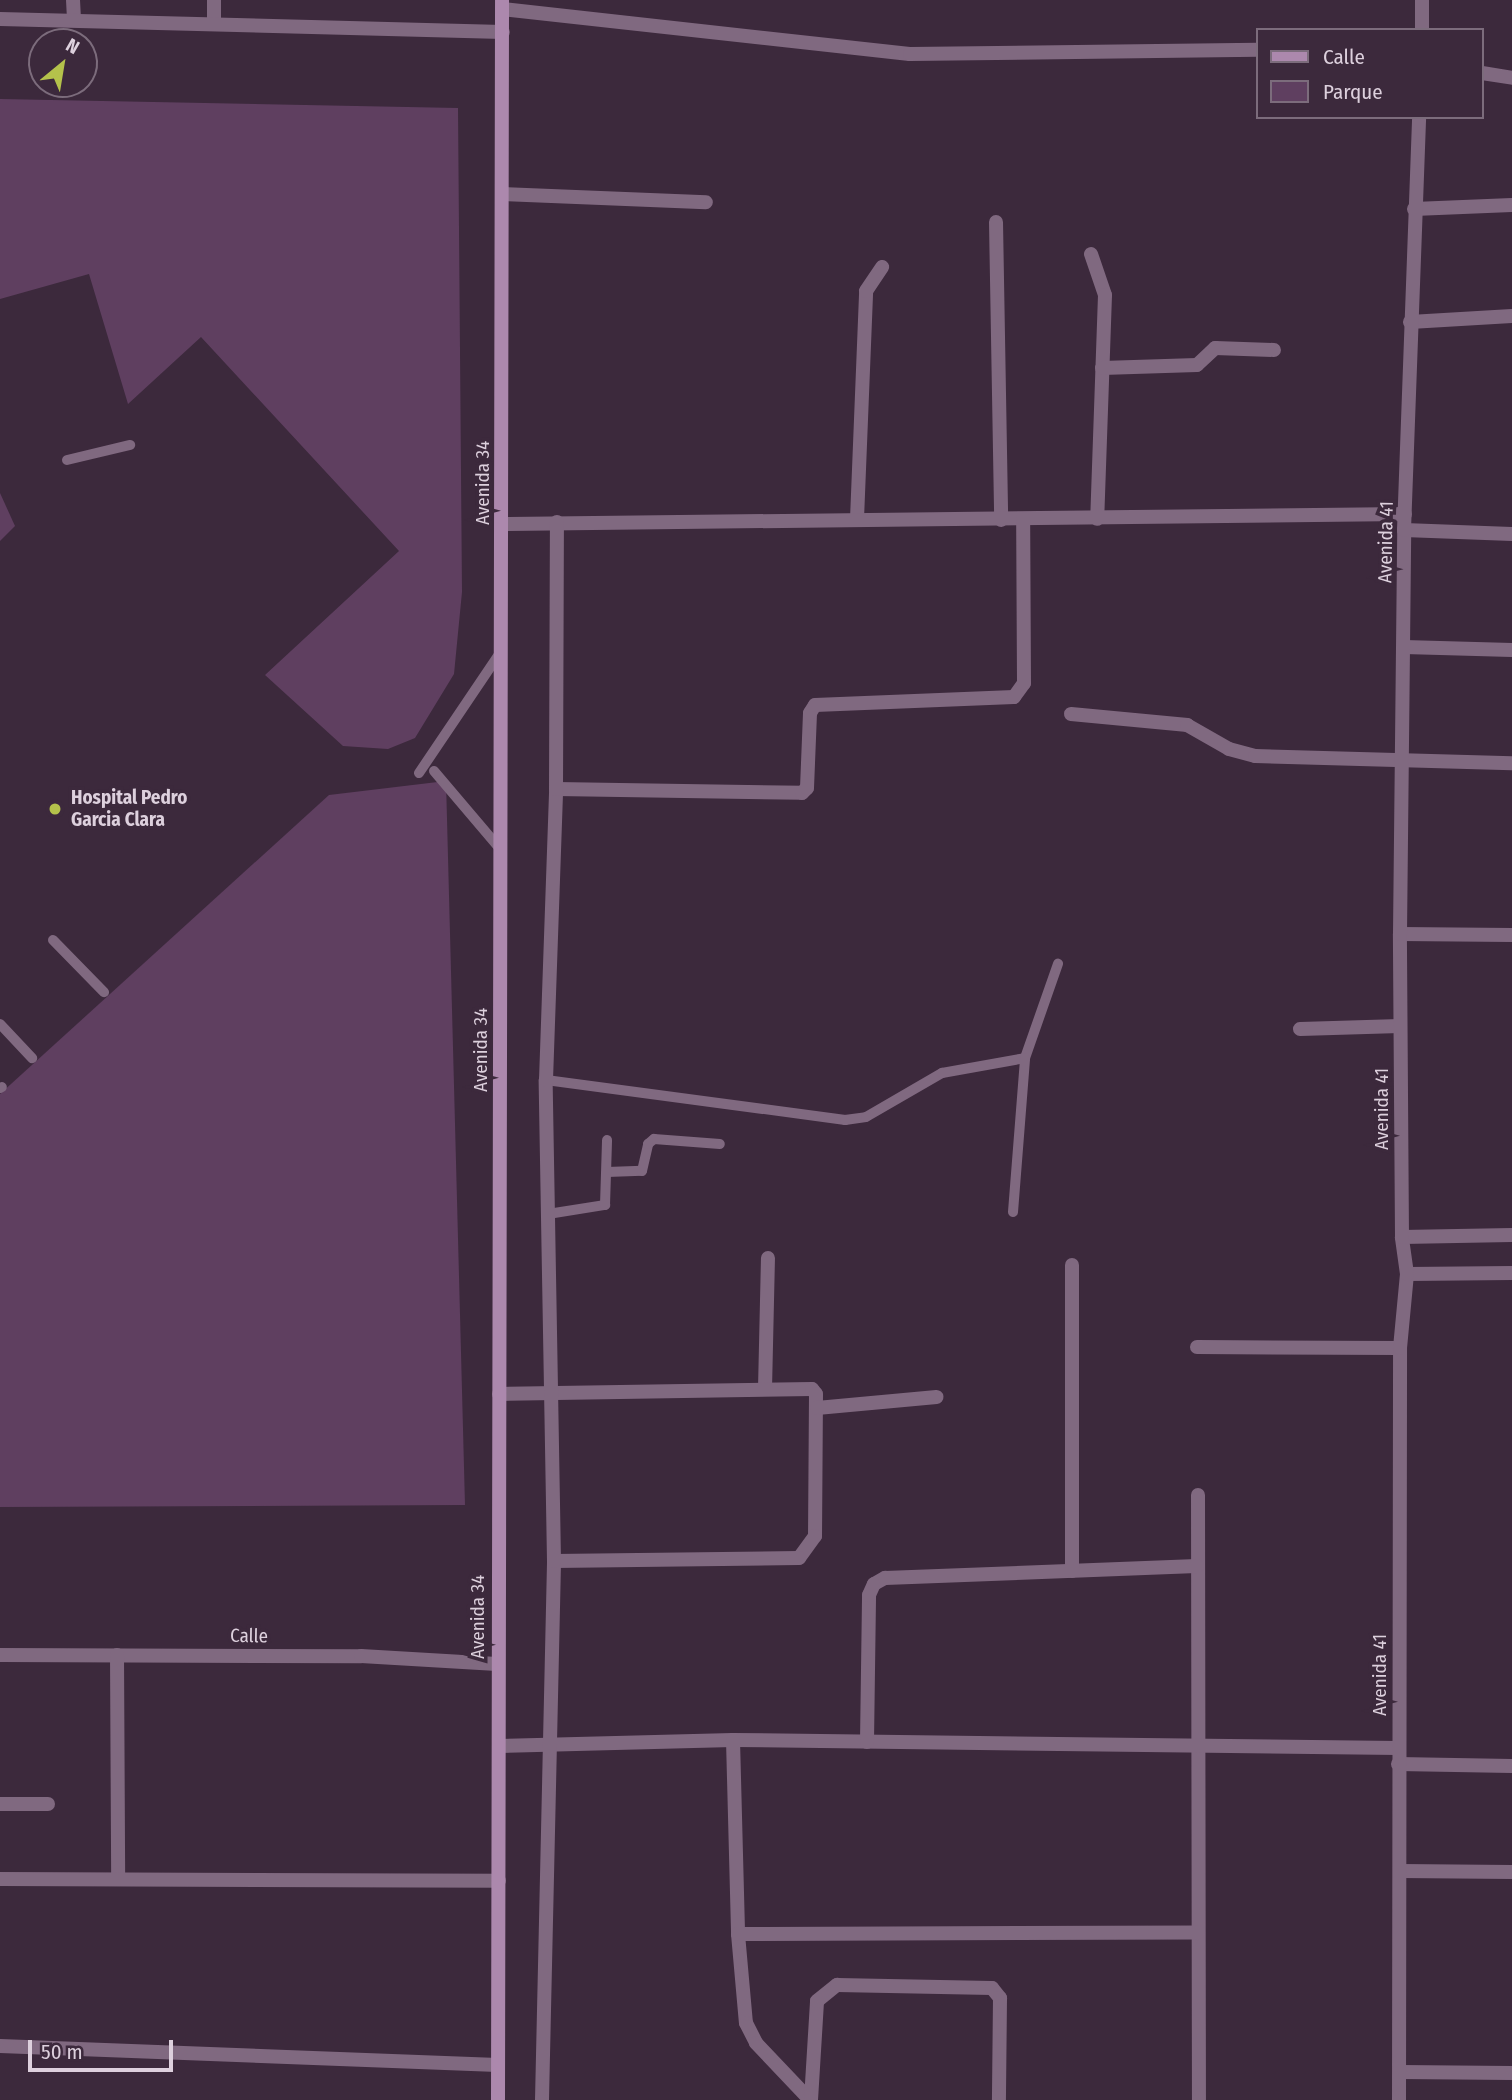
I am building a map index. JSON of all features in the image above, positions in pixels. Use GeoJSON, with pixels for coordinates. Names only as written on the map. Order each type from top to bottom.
{"type":"FeatureCollection","features":[{"type":"Feature","properties":{"kind":"street"},"geometry":{"type":"LineString","coordinates":[[73,0],[74,19]]}},
{"type":"Feature","properties":{"kind":"street"},"geometry":{"type":"LineString","coordinates":[[214,0],[214,23]]}},
{"type":"Feature","properties":{"kind":"street"},"geometry":{"type":"LineString","coordinates":[[1422,0],[1422,28]]}},
{"type":"Feature","properties":{"kind":"street"},"geometry":{"type":"LineString","coordinates":[[502,5],[910,54],[1256,50]]}},
{"type":"Feature","properties":{"kind":"street","name":"Avenida 34"},"geometry":{"type":"LineString","coordinates":[[498,2100],[502,5]]}},
{"type":"Feature","properties":{"kind":"street"},"geometry":{"type":"LineString","coordinates":[[0,19],[503,32]]}},
{"type":"Feature","properties":{"kind":"street"},"geometry":{"type":"LineString","coordinates":[[1484,74],[1512,78]]}},
{"type":"Feature","properties":{"kind":"street","name":"Avenida 41"},"geometry":{"type":"LineString","coordinates":[[1399,2100],[1400,1348],[1407,1274],[1402,1237],[1400,1026],[1404,530],[1419,119]]}},
{"type":"Feature","properties":{"kind":"street"},"geometry":{"type":"LineString","coordinates":[[503,194],[706,202]]}},
{"type":"Feature","properties":{"kind":"street"},"geometry":{"type":"LineString","coordinates":[[1414,209],[1512,205]]}},
{"type":"Feature","properties":{"kind":"street"},"geometry":{"type":"LineString","coordinates":[[996,222],[1001,520]]}},
{"type":"Feature","properties":{"kind":"street"},"geometry":{"type":"LineString","coordinates":[[1091,254],[1105,295],[1097,519]]}},
{"type":"Feature","properties":{"kind":"street"},"geometry":{"type":"LineString","coordinates":[[857,519],[866,291],[882,267]]}},
{"type":"Feature","properties":{"kind":"street"},"geometry":{"type":"LineString","coordinates":[[1410,322],[1512,316]]}},
{"type":"Feature","properties":{"kind":"street"},"geometry":{"type":"LineString","coordinates":[[1102,368],[1196,365],[1214,348],[1274,350]]}},
{"type":"Feature","properties":{"kind":"street"},"geometry":{"type":"LineString","coordinates":[[502,524],[1405,514]]}},
{"type":"Feature","properties":{"kind":"street"},"geometry":{"type":"LineString","coordinates":[[556,789],[802,793],[807,788],[808,726],[815,705],[1014,697],[1024,684],[1023,519]]}},
{"type":"Feature","properties":{"kind":"street"},"geometry":{"type":"LineString","coordinates":[[542,2100],[554,1561],[546,1080],[556,789],[557,522]]}},
{"type":"Feature","properties":{"kind":"street"},"geometry":{"type":"LineString","coordinates":[[1404,530],[1512,534]]}},
{"type":"Feature","properties":{"kind":"street"},"geometry":{"type":"LineString","coordinates":[[1404,647],[1512,650]]}},
{"type":"Feature","properties":{"kind":"street"},"geometry":{"type":"LineString","coordinates":[[1072,714],[1187,725],[1229,749],[1255,756],[1512,763]]}},
{"type":"Feature","properties":{"kind":"street"},"geometry":{"type":"LineString","coordinates":[[1400,934],[1512,934]]}},
{"type":"Feature","properties":{"kind":"street"},"geometry":{"type":"LineString","coordinates":[[1300,1029],[1400,1026]]}},
{"type":"Feature","properties":{"kind":"street"},"geometry":{"type":"LineString","coordinates":[[1402,1237],[1512,1235]]}},
{"type":"Feature","properties":{"kind":"street"},"geometry":{"type":"LineString","coordinates":[[765,1390],[768,1258]]}},
{"type":"Feature","properties":{"kind":"street"},"geometry":{"type":"LineString","coordinates":[[1072,1265],[1072,1571]]}},
{"type":"Feature","properties":{"kind":"street"},"geometry":{"type":"LineString","coordinates":[[1407,1274],[1512,1273]]}},
{"type":"Feature","properties":{"kind":"street"},"geometry":{"type":"LineString","coordinates":[[1196,1347],[1400,1348]]}},
{"type":"Feature","properties":{"kind":"street"},"geometry":{"type":"LineString","coordinates":[[499,1394],[812,1389],[817,1408],[815,1536],[799,1558],[554,1561]]}},
{"type":"Feature","properties":{"kind":"street"},"geometry":{"type":"LineString","coordinates":[[817,1408],[936,1397]]}},
{"type":"Feature","properties":{"kind":"street"},"geometry":{"type":"LineString","coordinates":[[1198,1495],[1195,1748],[1199,2100]]}},
{"type":"Feature","properties":{"kind":"street"},"geometry":{"type":"LineString","coordinates":[[867,1742],[869,1595],[874,1584],[901,1576],[1197,1566]]}},
{"type":"Feature","properties":{"kind":"street","name":"Calle"},"geometry":{"type":"LineString","coordinates":[[0,1655],[361,1656],[497,1664]]}},
{"type":"Feature","properties":{"kind":"street"},"geometry":{"type":"LineString","coordinates":[[117,1655],[118,1880]]}},
{"type":"Feature","properties":{"kind":"street"},"geometry":{"type":"LineString","coordinates":[[500,1746],[733,1740],[1195,1748],[1398,1748]]}},
{"type":"Feature","properties":{"kind":"street"},"geometry":{"type":"LineString","coordinates":[[733,1740],[738,1934],[746,2023],[756,2043],[811,2100]]}},
{"type":"Feature","properties":{"kind":"street"},"geometry":{"type":"LineString","coordinates":[[1398,1764],[1512,1766]]}},
{"type":"Feature","properties":{"kind":"street"},"geometry":{"type":"LineString","coordinates":[[0,1804],[48,1804]]}},
{"type":"Feature","properties":{"kind":"street"},"geometry":{"type":"LineString","coordinates":[[1400,1871],[1512,1872]]}},
{"type":"Feature","properties":{"kind":"street"},"geometry":{"type":"LineString","coordinates":[[0,1879],[499,1881]]}},
{"type":"Feature","properties":{"kind":"street"},"geometry":{"type":"LineString","coordinates":[[738,1934],[1198,1932]]}},
{"type":"Feature","properties":{"kind":"street"},"geometry":{"type":"LineString","coordinates":[[811,2100],[817,2001],[837,1985],[992,1988],[1000,1998],[999,2100]]}},
{"type":"Feature","properties":{"kind":"street"},"geometry":{"type":"LineString","coordinates":[[0,2046],[498,2065]]}},
{"type":"Feature","properties":{"kind":"street"},"geometry":{"type":"LineString","coordinates":[[1400,2071],[1512,2073]]}},
{"type":"Feature","properties":{"kind":"lane"},"geometry":{"type":"LineString","coordinates":[[67,460],[130,445]]}},
{"type":"Feature","properties":{"kind":"lane"},"geometry":{"type":"LineString","coordinates":[[419,773],[502,650]]}},
{"type":"Feature","properties":{"kind":"lane"},"geometry":{"type":"LineString","coordinates":[[434,771],[501,850]]}},
{"type":"Feature","properties":{"kind":"lane"},"geometry":{"type":"LineString","coordinates":[[53,940],[104,992]]}},
{"type":"Feature","properties":{"kind":"lane"},"geometry":{"type":"LineString","coordinates":[[1013,1212],[1025,1058],[1058,964]]}},
{"type":"Feature","properties":{"kind":"lane"},"geometry":{"type":"LineString","coordinates":[[0,1024],[32,1058]]}},
{"type":"Feature","properties":{"kind":"lane"},"geometry":{"type":"LineString","coordinates":[[546,1080],[845,1120],[866,1117],[942,1073],[1025,1058]]}},
{"type":"Feature","properties":{"kind":"lane"},"geometry":{"type":"LineString","coordinates":[[607,1172],[642,1171],[648,1144],[654,1139],[720,1144]]}},
{"type":"Feature","properties":{"kind":"lane"},"geometry":{"type":"LineString","coordinates":[[548,1214],[601,1208],[607,1200],[607,1140]]}},
{"type":"Feature","properties":{"kind":"green space"},"geometry":{"type":"Polygon","coordinates":[[[0,99],[458,108],[462,592],[454,674],[415,738],[388,749],[343,746],[265,675],[399,551],[201,337],[128,404],[89,274],[0,299],[0,99]]]}},
{"type":"Feature","properties":{"kind":"green space"},"geometry":{"type":"Polygon","coordinates":[[[0,493],[15,526],[0,541],[0,493]]]}},
{"type":"Feature","properties":{"kind":"green space"},"geometry":{"type":"Polygon","coordinates":[[[446,781],[465,1505],[0,1507],[0,1094],[329,795],[446,781]]]}},
{"type":"Feature","properties":{"kind":"place","name":"Hospital Pedro Garcia Clara"},"geometry":{"type":"Point","coordinates":[55,809]}}]}
